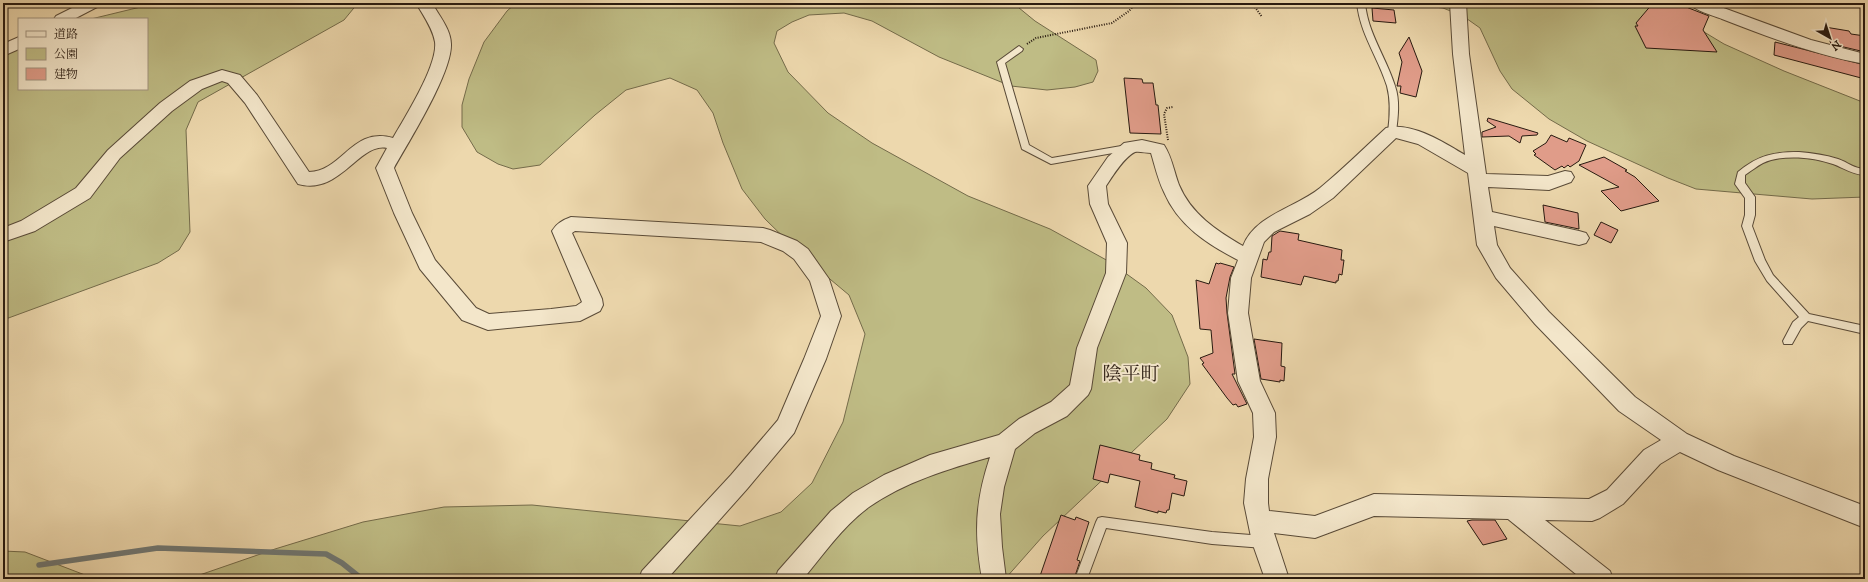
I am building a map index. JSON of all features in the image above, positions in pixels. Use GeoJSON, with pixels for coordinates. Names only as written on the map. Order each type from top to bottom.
{"type":"FeatureCollection","features":[{"type":"Feature","properties":{"kind":"street"},"geometry":{"type":"LineString","coordinates":[[64,18],[94,3]]}},
{"type":"Feature","properties":{"kind":"street"},"geometry":{"type":"LineString","coordinates":[[429,3],[427,8],[434,20],[443,44],[438,67],[385,168],[403,213],[427,264],[469,314],[488,322],[580,314],[593,305],[592,298],[562,231],[571,224],[763,235],[790,246],[801,254],[820,279],[831,316],[816,359],[786,426],[739,482],[651,579]]}},
{"type":"Feature","properties":{"kind":"street"},"geometry":{"type":"LineString","coordinates":[[1458,3],[1462,54],[1477,175],[1488,245],[1503,273],[1542,318],[1627,404],[1679,441],[1726,463],[1865,517]]}},
{"type":"Feature","properties":{"kind":"street"},"geometry":{"type":"LineString","coordinates":[[1697,3],[1720,14],[1807,45],[1845,56],[1865,59]]}},
{"type":"Feature","properties":{"kind":"street"},"geometry":{"type":"LineString","coordinates":[[3,51],[18,43]]}},
{"type":"Feature","properties":{"kind":"street"},"geometry":{"type":"LineString","coordinates":[[3,235],[28,226],[83,193],[114,154],[166,107],[196,85],[222,75],[234,79],[251,98],[304,179],[314,180],[325,178],[366,146],[380,141],[398,145]]}},
{"type":"Feature","properties":{"kind":"street"},"geometry":{"type":"LineString","coordinates":[[1277,579],[1262,532],[1256,503],[1257,479],[1265,437],[1264,413],[1249,381],[1238,313],[1241,278],[1256,238],[1266,227],[1303,209],[1326,193],[1392,132],[1398,132],[1420,139],[1477,175],[1549,183],[1565,177]]}},
{"type":"Feature","properties":{"kind":"street"},"geometry":{"type":"LineString","coordinates":[[787,579],[839,519],[862,500],[892,482],[938,462],[1006,442],[1026,426],[1059,409],[1080,389],[1087,348],[1116,273],[1117,243],[1099,204],[1097,186],[1107,171],[1127,148],[1145,146],[1158,149],[1176,199],[1196,223],[1223,244],[1248,257]]}},
{"type":"Feature","properties":{"kind":"street"},"geometry":{"type":"LineString","coordinates":[[1484,217],[1579,238]]}},
{"type":"Feature","properties":{"kind":"street"},"geometry":{"type":"LineString","coordinates":[[1262,532],[1315,527],[1374,504],[1592,510],[1615,496],[1652,457],[1679,441]]}},
{"type":"Feature","properties":{"kind":"street"},"geometry":{"type":"LineString","coordinates":[[994,579],[990,559],[988,514],[994,479],[1006,442]]}},
{"type":"Feature","properties":{"kind":"street"},"geometry":{"type":"LineString","coordinates":[[1514,509],[1601,579]]}},
{"type":"Feature","properties":{"kind":"lane"},"geometry":{"type":"LineString","coordinates":[[1361,3],[1361,12],[1370,42],[1392,87],[1394,120],[1392,132]]}},
{"type":"Feature","properties":{"kind":"lane"},"geometry":{"type":"LineString","coordinates":[[1019,49],[1001,62],[1025,148],[1050,161],[1127,148]]}},
{"type":"Feature","properties":{"kind":"lane"},"geometry":{"type":"LineString","coordinates":[[1865,172],[1857,172],[1838,162],[1815,155],[1786,156],[1761,160],[1741,174],[1740,184],[1750,197],[1750,214],[1747,226],[1760,260],[1770,278],[1806,317],[1865,330]]}},
{"type":"Feature","properties":{"kind":"lane"},"geometry":{"type":"LineString","coordinates":[[1788,341],[1797,325],[1806,317]]}},
{"type":"Feature","properties":{"kind":"lane"},"geometry":{"type":"LineString","coordinates":[[1081,579],[1102,522],[1212,538],[1262,532]]}},
{"type":"Feature","properties":{"kind":"path"},"geometry":{"type":"LineString","coordinates":[[1019,49],[1036,38],[1112,23],[1129,11],[1136,3]]}},
{"type":"Feature","properties":{"kind":"path"},"geometry":{"type":"LineString","coordinates":[[1252,3],[1262,17]]}},
{"type":"Feature","properties":{"kind":"path"},"geometry":{"type":"LineString","coordinates":[[1158,149],[1168,144],[1164,114],[1167,108],[1173,108]]}},
{"type":"Feature","properties":{"kind":"green space"},"geometry":{"type":"Polygon","coordinates":[[[157,3],[358,3],[344,20],[198,102],[186,130],[190,232],[179,250],[158,263],[3,320],[3,45],[18,40],[18,90],[148,90],[148,18],[95,18],[157,3]]]}},
{"type":"Feature","properties":{"kind":"green space"},"geometry":{"type":"Polygon","coordinates":[[[516,3],[1013,3],[1035,21],[1096,60],[1098,71],[1093,82],[1075,87],[1047,90],[1011,86],[939,57],[872,21],[844,13],[809,15],[792,22],[777,31],[774,43],[788,72],[828,113],[872,143],[968,196],[1050,229],[1110,262],[1146,288],[1172,315],[1188,357],[1190,384],[1167,419],[1043,536],[1005,579],[188,579],[275,549],[363,522],[444,507],[532,505],[740,526],[781,512],[812,483],[843,422],[865,334],[849,295],[806,259],[765,219],[742,189],[723,143],[713,113],[697,90],[670,78],[626,90],[595,115],[540,165],[513,169],[498,164],[477,152],[462,127],[462,105],[469,79],[484,42],[507,11],[516,3]]]}},
{"type":"Feature","properties":{"kind":"green space"},"geometry":{"type":"Polygon","coordinates":[[[1381,3],[1656,3],[1724,44],[1784,71],[1865,103],[1865,197],[1812,199],[1696,189],[1668,178],[1587,141],[1549,119],[1512,89],[1500,71],[1480,28],[1463,16],[1443,8],[1381,3]]]}},
{"type":"Feature","properties":{"kind":"green space"},"geometry":{"type":"Polygon","coordinates":[[[3,551],[25,552],[98,579],[3,579],[3,551]]]}},
{"type":"Feature","properties":{"kind":"building"},"geometry":{"type":"Polygon","coordinates":[[[1653,3],[1676,3],[1709,16],[1703,30],[1717,52],[1646,48],[1635,26],[1638,26],[1636,23],[1653,3]]]}},
{"type":"Feature","properties":{"kind":"building"},"geometry":{"type":"Polygon","coordinates":[[[1372,8],[1394,10],[1396,23],[1373,21],[1372,8]]]}},
{"type":"Feature","properties":{"kind":"building"},"geometry":{"type":"Polygon","coordinates":[[[1825,27],[1849,31],[1851,34],[1865,36],[1865,52],[1831,44],[1825,27]]]}},
{"type":"Feature","properties":{"kind":"building"},"geometry":{"type":"Polygon","coordinates":[[[1409,37],[1422,71],[1416,97],[1400,93],[1401,86],[1397,86],[1402,62],[1399,53],[1409,37]]]}},
{"type":"Feature","properties":{"kind":"building"},"geometry":{"type":"Polygon","coordinates":[[[1775,42],[1865,65],[1865,79],[1774,55],[1775,42]]]}},
{"type":"Feature","properties":{"kind":"building"},"geometry":{"type":"Polygon","coordinates":[[[1124,78],[1142,79],[1143,83],[1153,83],[1156,105],[1158,105],[1161,134],[1130,133],[1124,78]]]}},
{"type":"Feature","properties":{"kind":"building"},"geometry":{"type":"Polygon","coordinates":[[[1488,118],[1538,133],[1537,135],[1522,136],[1520,143],[1509,136],[1482,137],[1482,132],[1496,127],[1487,121],[1488,118]]]}},
{"type":"Feature","properties":{"kind":"building"},"geometry":{"type":"Polygon","coordinates":[[[1551,135],[1567,142],[1569,138],[1586,145],[1579,161],[1570,167],[1568,165],[1564,168],[1562,166],[1555,170],[1534,155],[1536,154],[1533,151],[1546,143],[1551,135]]]}},
{"type":"Feature","properties":{"kind":"building"},"geometry":{"type":"Polygon","coordinates":[[[1604,157],[1627,170],[1625,171],[1635,177],[1659,201],[1621,211],[1601,191],[1619,187],[1579,165],[1604,157]]]}},
{"type":"Feature","properties":{"kind":"building"},"geometry":{"type":"Polygon","coordinates":[[[1543,205],[1578,213],[1579,229],[1545,222],[1543,205]]]}},
{"type":"Feature","properties":{"kind":"building"},"geometry":{"type":"Polygon","coordinates":[[[1601,222],[1618,230],[1611,243],[1594,235],[1601,222]]]}},
{"type":"Feature","properties":{"kind":"building"},"geometry":{"type":"Polygon","coordinates":[[[1280,231],[1299,234],[1298,240],[1342,250],[1341,260],[1344,260],[1342,275],[1339,274],[1338,281],[1336,281],[1336,283],[1304,276],[1301,285],[1261,277],[1263,259],[1267,260],[1269,252],[1271,252],[1272,236],[1280,231]]]}},
{"type":"Feature","properties":{"kind":"building"},"geometry":{"type":"Polygon","coordinates":[[[1216,263],[1234,267],[1230,277],[1226,298],[1235,374],[1232,374],[1247,404],[1238,407],[1236,404],[1233,405],[1227,398],[1202,364],[1204,363],[1200,358],[1213,353],[1211,330],[1200,329],[1196,280],[1209,284],[1216,263]]]}},
{"type":"Feature","properties":{"kind":"building"},"geometry":{"type":"Polygon","coordinates":[[[1254,339],[1282,343],[1281,366],[1285,367],[1284,381],[1280,380],[1280,382],[1261,379],[1254,339]]]}},
{"type":"Feature","properties":{"kind":"building"},"geometry":{"type":"Polygon","coordinates":[[[1100,445],[1140,455],[1139,460],[1152,463],[1151,469],[1175,475],[1174,478],[1187,481],[1184,496],[1172,493],[1169,510],[1167,510],[1166,513],[1158,511],[1158,513],[1135,507],[1140,481],[1110,474],[1108,483],[1093,479],[1100,445]]]}},
{"type":"Feature","properties":{"kind":"building"},"geometry":{"type":"Polygon","coordinates":[[[1061,515],[1075,520],[1076,517],[1089,522],[1077,560],[1080,561],[1074,579],[1039,579],[1061,515]]]}},
{"type":"Feature","properties":{"kind":"building"},"geometry":{"type":"Polygon","coordinates":[[[1495,520],[1507,539],[1483,545],[1467,521],[1495,520]]]}},
{"type":"Feature","properties":{"kind":"waterway"},"geometry":{"type":"LineString","coordinates":[[39,565],[158,548],[326,554],[342,563],[362,579]]}},
{"type":"Feature","properties":{"kind":"district","name":"陰平町"},"geometry":{"type":"Point","coordinates":[1131,373]}}]}
